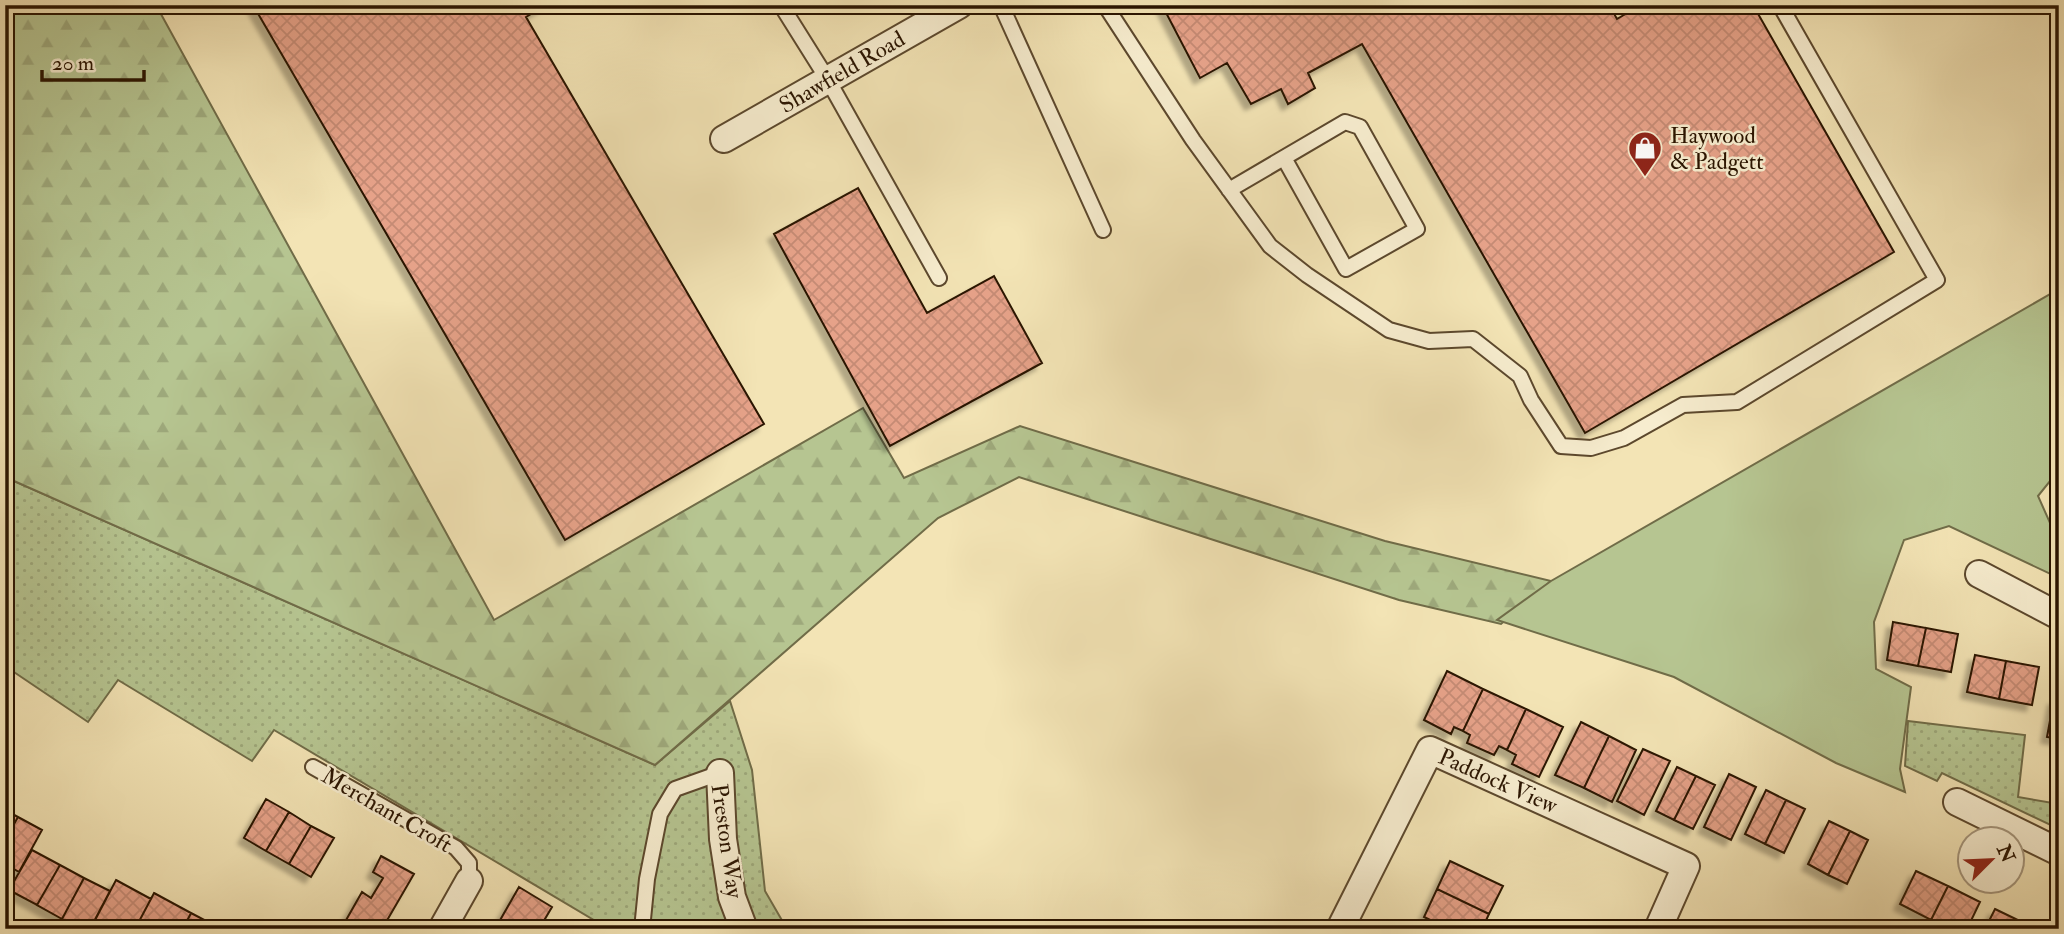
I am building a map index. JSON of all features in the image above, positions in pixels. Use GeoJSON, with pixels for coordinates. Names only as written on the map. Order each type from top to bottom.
{"type":"FeatureCollection","features":[{"type":"Feature","properties":{"kind":"street","name":"Shawfield Road"},"geometry":{"type":"LineString","coordinates":[[724,139],[960,5]]}},
{"type":"Feature","properties":{"kind":"street"},"geometry":{"type":"LineString","coordinates":[[1979,574],[2059,616]]}},
{"type":"Feature","properties":{"kind":"street","name":"Paddock View"},"geometry":{"type":"LineString","coordinates":[[1340,929],[1430,750],[1686,866],[1658,929]]}},
{"type":"Feature","properties":{"kind":"street","name":"Preston Way"},"geometry":{"type":"LineString","coordinates":[[720,773],[723,839],[732,897],[744,929]]}},
{"type":"Feature","properties":{"kind":"street"},"geometry":{"type":"LineString","coordinates":[[1957,802],[2059,852]]}},
{"type":"Feature","properties":{"kind":"street","name":"Merchant Croft"},"geometry":{"type":"LineString","coordinates":[[442,929],[469,881]]}},
{"type":"Feature","properties":{"kind":"lane"},"geometry":{"type":"LineString","coordinates":[[781,5],[828,80],[939,278]]}},
{"type":"Feature","properties":{"kind":"lane"},"geometry":{"type":"LineString","coordinates":[[1002,5],[1103,230]]}},
{"type":"Feature","properties":{"kind":"lane"},"geometry":{"type":"LineString","coordinates":[[1107,6],[1193,140],[1269,246],[1389,330],[1429,341],[1473,339],[1520,376],[1531,400],[1561,446],[1591,448],[1624,438],[1683,405],[1737,402],[1937,280],[1780,5]]}},
{"type":"Feature","properties":{"kind":"lane"},"geometry":{"type":"LineString","coordinates":[[1229,190],[1345,122],[1360,127],[1416,229],[1346,269],[1284,158]]}},
{"type":"Feature","properties":{"kind":"lane","name":"Merchant Croft"},"geometry":{"type":"LineString","coordinates":[[313,767],[456,848],[469,863],[469,881]]}},
{"type":"Feature","properties":{"kind":"lane","name":"Preston Way"},"geometry":{"type":"LineString","coordinates":[[642,929],[647,879],[660,814],[675,789],[720,773]]}},
{"type":"Feature","properties":{"kind":"green space"},"geometry":{"type":"Polygon","coordinates":[[[5,5],[156,5],[494,620],[863,408],[904,478],[1020,426],[1385,541],[1551,581],[1501,624],[1399,600],[1019,477],[938,518],[655,765],[5,477],[5,5]]]}},
{"type":"Feature","properties":{"kind":"green space"},"geometry":{"type":"Polygon","coordinates":[[[2059,289],[2059,470],[2038,496],[2059,543],[2059,578],[1949,526],[1904,540],[1874,622],[1876,669],[1911,687],[1900,769],[1905,792],[1836,763],[1674,677],[1497,620],[1551,581],[2059,289]]]}},
{"type":"Feature","properties":{"kind":"green space"},"geometry":{"type":"Polygon","coordinates":[[[5,477],[655,765],[730,701],[752,770],[765,891],[787,929],[609,929],[274,730],[252,761],[118,680],[88,722],[5,666],[5,477]]]}},
{"type":"Feature","properties":{"kind":"green space"},"geometry":{"type":"Polygon","coordinates":[[[1908,721],[2025,735],[2018,797],[2059,804],[2059,829],[1942,773],[1937,781],[1905,766],[1908,721]]]}},
{"type":"Feature","properties":{"kind":"building"},"geometry":{"type":"Polygon","coordinates":[[[253,5],[546,5],[526,17],[764,424],[565,540],[253,5]]]}},
{"type":"Feature","properties":{"kind":"building","name":"Haywood & Padgett"},"geometry":{"type":"Polygon","coordinates":[[[1162,5],[1609,5],[1617,19],[1641,5],[1753,5],[1894,252],[1585,433],[1362,44],[1308,73],[1315,88],[1288,104],[1281,89],[1251,104],[1227,63],[1200,78],[1162,5]]]}},
{"type":"Feature","properties":{"kind":"building"},"geometry":{"type":"Polygon","coordinates":[[[858,188],[927,313],[994,276],[1042,363],[890,446],[774,234],[858,188]]]}},
{"type":"Feature","properties":{"kind":"building"},"geometry":{"type":"Polygon","coordinates":[[[1893,622],[1926,628],[1918,666],[1887,660],[1893,622]]]}},
{"type":"Feature","properties":{"kind":"building"},"geometry":{"type":"Polygon","coordinates":[[[1926,628],[1958,634],[1951,672],[1918,666],[1926,628]]]}},
{"type":"Feature","properties":{"kind":"building"},"geometry":{"type":"Polygon","coordinates":[[[1975,655],[2006,661],[1999,699],[1967,692],[1975,655]]]}},
{"type":"Feature","properties":{"kind":"building"},"geometry":{"type":"Polygon","coordinates":[[[2006,661],[2039,667],[2032,705],[1999,699],[2006,661]]]}},
{"type":"Feature","properties":{"kind":"building"},"geometry":{"type":"Polygon","coordinates":[[[1447,671],[1483,689],[1463,731],[1454,727],[1451,734],[1424,720],[1447,671]]]}},
{"type":"Feature","properties":{"kind":"building"},"geometry":{"type":"Polygon","coordinates":[[[1483,689],[1526,709],[1507,750],[1499,746],[1494,755],[1467,743],[1470,735],[1463,731],[1483,689]]]}},
{"type":"Feature","properties":{"kind":"building"},"geometry":{"type":"Polygon","coordinates":[[[2054,699],[2059,700],[2059,739],[2047,737],[2054,699]]]}},
{"type":"Feature","properties":{"kind":"building"},"geometry":{"type":"Polygon","coordinates":[[[1526,709],[1563,727],[1539,777],[1512,764],[1516,755],[1507,750],[1526,709]]]}},
{"type":"Feature","properties":{"kind":"building"},"geometry":{"type":"Polygon","coordinates":[[[1581,722],[1609,736],[1584,788],[1555,775],[1581,722]]]}},
{"type":"Feature","properties":{"kind":"building"},"geometry":{"type":"Polygon","coordinates":[[[1609,736],[1636,750],[1612,802],[1584,788],[1609,736]]]}},
{"type":"Feature","properties":{"kind":"building"},"geometry":{"type":"Polygon","coordinates":[[[1643,749],[1670,761],[1644,815],[1617,801],[1643,749]]]}},
{"type":"Feature","properties":{"kind":"building"},"geometry":{"type":"Polygon","coordinates":[[[1677,767],[1696,776],[1674,820],[1656,811],[1677,767]]]}},
{"type":"Feature","properties":{"kind":"building"},"geometry":{"type":"Polygon","coordinates":[[[1729,774],[1756,787],[1731,840],[1704,827],[1729,774]]]}},
{"type":"Feature","properties":{"kind":"building"},"geometry":{"type":"Polygon","coordinates":[[[1696,776],[1715,785],[1693,829],[1674,820],[1696,776]]]}},
{"type":"Feature","properties":{"kind":"building"},"geometry":{"type":"Polygon","coordinates":[[[1766,790],[1786,800],[1765,844],[1745,834],[1766,790]]]}},
{"type":"Feature","properties":{"kind":"building"},"geometry":{"type":"Polygon","coordinates":[[[266,799],[289,812],[266,851],[244,838],[266,799]]]}},
{"type":"Feature","properties":{"kind":"building"},"geometry":{"type":"Polygon","coordinates":[[[1786,800],[1805,809],[1784,853],[1765,844],[1786,800]]]}},
{"type":"Feature","properties":{"kind":"building"},"geometry":{"type":"Polygon","coordinates":[[[5,810],[18,817],[5,840],[5,810]]]}},
{"type":"Feature","properties":{"kind":"building"},"geometry":{"type":"Polygon","coordinates":[[[289,812],[311,826],[289,864],[266,851],[289,812]]]}},
{"type":"Feature","properties":{"kind":"building"},"geometry":{"type":"Polygon","coordinates":[[[18,817],[42,830],[19,872],[5,864],[5,840],[18,817]]]}},
{"type":"Feature","properties":{"kind":"building"},"geometry":{"type":"Polygon","coordinates":[[[1829,821],[1850,831],[1828,875],[1808,864],[1829,821]]]}},
{"type":"Feature","properties":{"kind":"building"},"geometry":{"type":"Polygon","coordinates":[[[311,826],[334,838],[311,877],[289,864],[311,826]]]}},
{"type":"Feature","properties":{"kind":"building"},"geometry":{"type":"Polygon","coordinates":[[[1850,831],[1868,840],[1847,884],[1828,875],[1850,831]]]}},
{"type":"Feature","properties":{"kind":"building"},"geometry":{"type":"Polygon","coordinates":[[[32,850],[60,865],[37,905],[9,890],[32,850]]]}},
{"type":"Feature","properties":{"kind":"building"},"geometry":{"type":"Polygon","coordinates":[[[381,856],[414,874],[382,929],[341,929],[362,892],[371,898],[383,878],[373,872],[381,856]]]}},
{"type":"Feature","properties":{"kind":"building"},"geometry":{"type":"Polygon","coordinates":[[[1450,861],[1503,886],[1489,914],[1437,889],[1450,861]]]}},
{"type":"Feature","properties":{"kind":"building"},"geometry":{"type":"Polygon","coordinates":[[[60,865],[84,878],[62,919],[37,905],[60,865]]]}},
{"type":"Feature","properties":{"kind":"building"},"geometry":{"type":"Polygon","coordinates":[[[1916,871],[1948,886],[1931,920],[1900,904],[1916,871]]]}},
{"type":"Feature","properties":{"kind":"building"},"geometry":{"type":"Polygon","coordinates":[[[84,878],[110,891],[90,929],[80,929],[62,919],[84,878]]]}},
{"type":"Feature","properties":{"kind":"building"},"geometry":{"type":"Polygon","coordinates":[[[116,880],[151,899],[135,929],[102,929],[93,924],[116,880]]]}},
{"type":"Feature","properties":{"kind":"building"},"geometry":{"type":"Polygon","coordinates":[[[1948,886],[1955,890],[1955,895],[1966,895],[1980,902],[1967,929],[1949,929],[1931,920],[1948,886]]]}},
{"type":"Feature","properties":{"kind":"building"},"geometry":{"type":"Polygon","coordinates":[[[519,887],[552,907],[539,929],[495,929],[519,887]]]}},
{"type":"Feature","properties":{"kind":"building"},"geometry":{"type":"Polygon","coordinates":[[[1437,889],[1489,914],[1482,929],[1449,929],[1424,917],[1437,889]]]}},
{"type":"Feature","properties":{"kind":"building"},"geometry":{"type":"Polygon","coordinates":[[[154,893],[191,913],[183,929],[135,929],[154,893]]]}},
{"type":"Feature","properties":{"kind":"building"},"geometry":{"type":"Polygon","coordinates":[[[1995,909],[2022,922],[2019,929],[1985,929],[1995,909]]]}},
{"type":"Feature","properties":{"kind":"building"},"geometry":{"type":"Polygon","coordinates":[[[191,913],[216,926],[214,929],[183,929],[191,913]]]}},
{"type":"Feature","properties":{"kind":"building"},"geometry":{"type":"Polygon","coordinates":[[[2022,922],[2035,929],[2019,929],[2022,922]]]}},
{"type":"Feature","properties":{"kind":"place","name":"Haywood & Padgett"},"geometry":{"type":"Point","coordinates":[1645,178]}}]}
